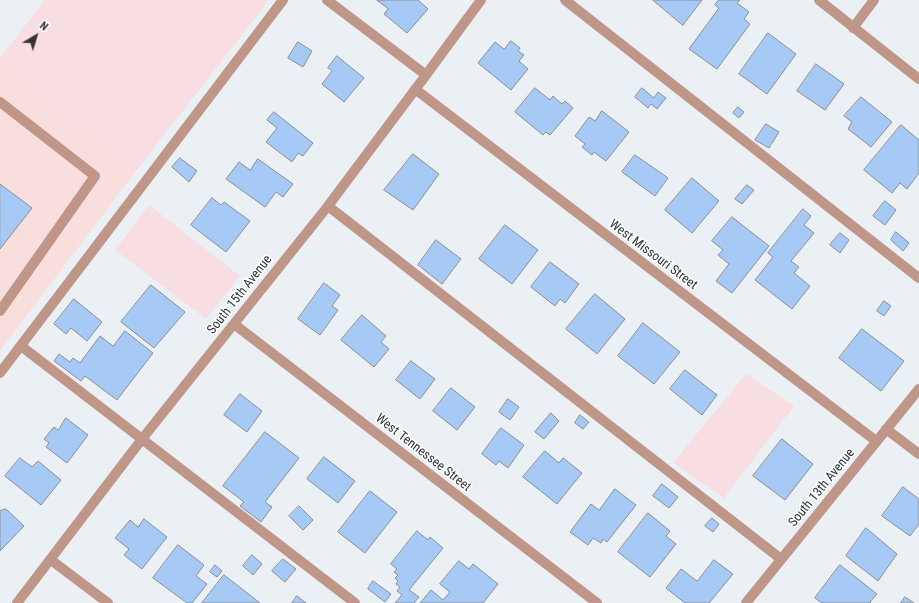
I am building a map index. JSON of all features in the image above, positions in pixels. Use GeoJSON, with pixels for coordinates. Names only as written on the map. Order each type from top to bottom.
{"type":"FeatureCollection","features":[{"type":"Feature","properties":{"kind":"street"},"geometry":{"type":"LineString","coordinates":[[0,373],[283,0]]}},
{"type":"Feature","properties":{"kind":"street"},"geometry":{"type":"LineString","coordinates":[[327,0],[426,75]]}},
{"type":"Feature","properties":{"kind":"street","name":"South 15th Avenue"},"geometry":{"type":"LineString","coordinates":[[17,603],[142,439],[328,206],[481,0]]}},
{"type":"Feature","properties":{"kind":"street"},"geometry":{"type":"LineString","coordinates":[[565,0],[919,278]]}},
{"type":"Feature","properties":{"kind":"street"},"geometry":{"type":"LineString","coordinates":[[819,0],[919,79]]}},
{"type":"Feature","properties":{"kind":"street"},"geometry":{"type":"LineString","coordinates":[[853,28],[874,0]]}},
{"type":"Feature","properties":{"kind":"street","name":"West Missouri Street"},"geometry":{"type":"LineString","coordinates":[[415,90],[876,441]]}},
{"type":"Feature","properties":{"kind":"street"},"geometry":{"type":"LineString","coordinates":[[0,102],[95,176],[0,311]]}},
{"type":"Feature","properties":{"kind":"street"},"geometry":{"type":"LineString","coordinates":[[328,206],[781,559]]}},
{"type":"Feature","properties":{"kind":"street","name":"West Tennessee Street"},"geometry":{"type":"LineString","coordinates":[[234,324],[597,603]]}},
{"type":"Feature","properties":{"kind":"street"},"geometry":{"type":"LineString","coordinates":[[20,346],[355,603]]}},
{"type":"Feature","properties":{"kind":"street","name":"South 13th Avenue"},"geometry":{"type":"LineString","coordinates":[[746,603],[919,389]]}},
{"type":"Feature","properties":{"kind":"street"},"geometry":{"type":"LineString","coordinates":[[886,429],[919,454]]}},
{"type":"Feature","properties":{"kind":"street"},"geometry":{"type":"LineString","coordinates":[[50,560],[108,603]]}},
{"type":"Feature","properties":{"kind":"shaded area"},"geometry":{"type":"Polygon","coordinates":[[[45,0],[269,0],[136,171],[0,66],[0,58],[45,0]]]}},
{"type":"Feature","properties":{"kind":"shaded area"},"geometry":{"type":"Polygon","coordinates":[[[0,66],[136,171],[0,351],[0,66]]]}},
{"type":"Feature","properties":{"kind":"shaded area"},"geometry":{"type":"Polygon","coordinates":[[[149,205],[240,276],[206,319],[115,250],[149,205]]]}},
{"type":"Feature","properties":{"kind":"shaded area"},"geometry":{"type":"Polygon","coordinates":[[[746,374],[794,406],[724,498],[673,463],[746,374]]]}},
{"type":"Feature","properties":{"kind":"building"},"geometry":{"type":"Polygon","coordinates":[[[377,0],[418,0],[428,9],[407,33],[384,14],[388,9],[377,0]]]}},
{"type":"Feature","properties":{"kind":"building"},"geometry":{"type":"Polygon","coordinates":[[[653,0],[702,0],[683,25],[653,0]]]}},
{"type":"Feature","properties":{"kind":"building"},"geometry":{"type":"Polygon","coordinates":[[[719,0],[740,0],[737,3],[749,12],[744,19],[750,24],[717,69],[689,49],[719,8],[715,5],[719,0]]]}},
{"type":"Feature","properties":{"kind":"building"},"geometry":{"type":"Polygon","coordinates":[[[768,33],[796,54],[767,94],[739,74],[768,33]]]}},
{"type":"Feature","properties":{"kind":"building"},"geometry":{"type":"Polygon","coordinates":[[[511,41],[520,48],[518,51],[524,55],[519,61],[528,69],[511,90],[478,63],[495,42],[504,49],[511,41]]]}},
{"type":"Feature","properties":{"kind":"building"},"geometry":{"type":"Polygon","coordinates":[[[298,42],[312,51],[303,67],[288,58],[298,42]]]}},
{"type":"Feature","properties":{"kind":"building"},"geometry":{"type":"Polygon","coordinates":[[[337,56],[364,78],[344,102],[322,84],[332,71],[328,68],[337,56]]]}},
{"type":"Feature","properties":{"kind":"building"},"geometry":{"type":"Polygon","coordinates":[[[816,64],[844,84],[825,110],[797,91],[816,64]]]}},
{"type":"Feature","properties":{"kind":"building"},"geometry":{"type":"Polygon","coordinates":[[[535,88],[550,100],[553,96],[562,104],[565,101],[573,108],[550,135],[546,132],[543,135],[515,112],[535,88]]]}},
{"type":"Feature","properties":{"kind":"building"},"geometry":{"type":"Polygon","coordinates":[[[642,88],[654,98],[658,92],[666,98],[657,109],[651,104],[648,108],[635,97],[642,88]]]}},
{"type":"Feature","properties":{"kind":"building"},"geometry":{"type":"Polygon","coordinates":[[[861,97],[892,122],[871,147],[848,129],[852,122],[844,116],[861,97]]]}},
{"type":"Feature","properties":{"kind":"building"},"geometry":{"type":"Polygon","coordinates":[[[738,107],[744,112],[739,118],[733,113],[738,107]]]}},
{"type":"Feature","properties":{"kind":"building"},"geometry":{"type":"Polygon","coordinates":[[[602,111],[629,132],[606,161],[594,152],[592,155],[582,147],[585,144],[575,136],[589,117],[595,121],[602,111]]]}},
{"type":"Feature","properties":{"kind":"building"},"geometry":{"type":"Polygon","coordinates":[[[274,112],[313,143],[303,156],[298,153],[292,162],[266,142],[277,128],[267,120],[274,112]]]}},
{"type":"Feature","properties":{"kind":"building"},"geometry":{"type":"Polygon","coordinates":[[[766,124],[779,132],[769,148],[755,140],[766,124]]]}},
{"type":"Feature","properties":{"kind":"building"},"geometry":{"type":"Polygon","coordinates":[[[901,125],[919,140],[919,173],[907,189],[900,183],[892,193],[864,170],[901,125]]]}},
{"type":"Feature","properties":{"kind":"building"},"geometry":{"type":"Polygon","coordinates":[[[413,154],[439,174],[413,210],[384,190],[413,154]]]}},
{"type":"Feature","properties":{"kind":"building"},"geometry":{"type":"Polygon","coordinates":[[[635,155],[668,178],[655,196],[622,172],[635,155]]]}},
{"type":"Feature","properties":{"kind":"building"},"geometry":{"type":"Polygon","coordinates":[[[180,158],[197,171],[189,182],[172,167],[180,158]]]}},
{"type":"Feature","properties":{"kind":"building"},"geometry":{"type":"Polygon","coordinates":[[[258,159],[293,184],[283,197],[276,192],[265,207],[226,179],[239,162],[250,170],[258,159]]]}},
{"type":"Feature","properties":{"kind":"building"},"geometry":{"type":"Polygon","coordinates":[[[692,178],[719,201],[692,233],[665,210],[692,178]]]}},
{"type":"Feature","properties":{"kind":"building"},"geometry":{"type":"Polygon","coordinates":[[[0,184],[32,208],[0,249],[0,184]]]}},
{"type":"Feature","properties":{"kind":"building"},"geometry":{"type":"Polygon","coordinates":[[[747,185],[754,190],[742,204],[735,199],[747,185]]]}},
{"type":"Feature","properties":{"kind":"building"},"geometry":{"type":"Polygon","coordinates":[[[212,198],[221,205],[224,202],[250,221],[226,252],[191,225],[212,198]]]}},
{"type":"Feature","properties":{"kind":"building"},"geometry":{"type":"Polygon","coordinates":[[[885,201],[896,210],[885,225],[873,216],[885,201]]]}},
{"type":"Feature","properties":{"kind":"building"},"geometry":{"type":"Polygon","coordinates":[[[803,209],[811,216],[804,225],[814,233],[791,261],[799,267],[794,273],[810,286],[792,309],[755,280],[773,257],[768,253],[803,209]]]}},
{"type":"Feature","properties":{"kind":"building"},"geometry":{"type":"Polygon","coordinates":[[[732,217],[769,246],[732,293],[716,281],[729,264],[718,255],[723,250],[712,241],[732,217]]]}},
{"type":"Feature","properties":{"kind":"building"},"geometry":{"type":"Polygon","coordinates":[[[505,225],[538,250],[512,284],[479,259],[505,225]]]}},
{"type":"Feature","properties":{"kind":"building"},"geometry":{"type":"Polygon","coordinates":[[[896,232],[909,243],[903,251],[891,240],[896,232]]]}},
{"type":"Feature","properties":{"kind":"building"},"geometry":{"type":"Polygon","coordinates":[[[840,233],[849,240],[840,253],[830,245],[840,233]]]}},
{"type":"Feature","properties":{"kind":"building"},"geometry":{"type":"Polygon","coordinates":[[[436,240],[461,259],[442,284],[418,265],[436,240]]]}},
{"type":"Feature","properties":{"kind":"building"},"geometry":{"type":"Polygon","coordinates":[[[550,262],[579,284],[565,303],[560,299],[555,306],[531,287],[550,262]]]}},
{"type":"Feature","properties":{"kind":"building"},"geometry":{"type":"Polygon","coordinates":[[[324,283],[340,295],[332,306],[338,310],[320,335],[298,319],[324,283]]]}},
{"type":"Feature","properties":{"kind":"building"},"geometry":{"type":"Polygon","coordinates":[[[151,285],[185,312],[154,348],[121,322],[151,285]]]}},
{"type":"Feature","properties":{"kind":"building"},"geometry":{"type":"Polygon","coordinates":[[[595,294],[625,319],[597,354],[566,329],[595,294]]]}},
{"type":"Feature","properties":{"kind":"building"},"geometry":{"type":"Polygon","coordinates":[[[74,299],[102,322],[87,341],[71,328],[66,334],[54,324],[74,299]]]}},
{"type":"Feature","properties":{"kind":"building"},"geometry":{"type":"Polygon","coordinates":[[[884,301],[891,306],[884,316],[877,311],[884,301]]]}},
{"type":"Feature","properties":{"kind":"building"},"geometry":{"type":"Polygon","coordinates":[[[362,315],[386,336],[381,342],[389,349],[374,367],[341,340],[362,315]]]}},
{"type":"Feature","properties":{"kind":"building"},"geometry":{"type":"Polygon","coordinates":[[[643,323],[680,352],[654,384],[618,356],[643,323]]]}},
{"type":"Feature","properties":{"kind":"building"},"geometry":{"type":"Polygon","coordinates":[[[862,329],[904,361],[881,391],[839,358],[862,329]]]}},
{"type":"Feature","properties":{"kind":"building"},"geometry":{"type":"Polygon","coordinates":[[[125,331],[153,353],[117,400],[85,376],[81,381],[54,361],[59,354],[70,362],[73,358],[80,363],[100,336],[113,346],[125,331]]]}},
{"type":"Feature","properties":{"kind":"building"},"geometry":{"type":"Polygon","coordinates":[[[411,361],[435,379],[420,399],[396,380],[411,361]]]}},
{"type":"Feature","properties":{"kind":"building"},"geometry":{"type":"Polygon","coordinates":[[[685,370],[717,395],[702,415],[670,389],[685,370]]]}},
{"type":"Feature","properties":{"kind":"building"},"geometry":{"type":"Polygon","coordinates":[[[451,388],[475,407],[457,430],[433,411],[451,388]]]}},
{"type":"Feature","properties":{"kind":"building"},"geometry":{"type":"Polygon","coordinates":[[[240,394],[262,411],[247,432],[224,415],[240,394]]]}},
{"type":"Feature","properties":{"kind":"building"},"geometry":{"type":"Polygon","coordinates":[[[508,399],[519,407],[510,420],[499,412],[508,399]]]}},
{"type":"Feature","properties":{"kind":"building"},"geometry":{"type":"Polygon","coordinates":[[[551,413],[559,421],[544,439],[535,432],[551,413]]]}},
{"type":"Feature","properties":{"kind":"building"},"geometry":{"type":"Polygon","coordinates":[[[580,415],[589,422],[583,429],[575,423],[580,415]]]}},
{"type":"Feature","properties":{"kind":"building"},"geometry":{"type":"Polygon","coordinates":[[[66,418],[88,435],[67,463],[46,447],[49,443],[44,439],[54,427],[58,430],[66,418]]]}},
{"type":"Feature","properties":{"kind":"building"},"geometry":{"type":"Polygon","coordinates":[[[501,428],[524,445],[508,468],[499,461],[496,465],[482,454],[501,428]]]}},
{"type":"Feature","properties":{"kind":"building"},"geometry":{"type":"Polygon","coordinates":[[[265,432],[299,458],[265,502],[272,507],[261,522],[240,506],[244,502],[223,486],[265,432]]]}},
{"type":"Feature","properties":{"kind":"building"},"geometry":{"type":"Polygon","coordinates":[[[782,439],[813,464],[785,500],[753,476],[782,439]]]}},
{"type":"Feature","properties":{"kind":"building"},"geometry":{"type":"Polygon","coordinates":[[[545,451],[559,463],[563,458],[582,473],[557,504],[523,477],[545,451]]]}},
{"type":"Feature","properties":{"kind":"building"},"geometry":{"type":"Polygon","coordinates":[[[324,457],[355,481],[338,503],[307,479],[324,457]]]}},
{"type":"Feature","properties":{"kind":"building"},"geometry":{"type":"Polygon","coordinates":[[[20,458],[32,467],[38,461],[61,480],[41,505],[5,476],[20,458]]]}},
{"type":"Feature","properties":{"kind":"building"},"geometry":{"type":"Polygon","coordinates":[[[662,484],[678,497],[669,508],[653,496],[662,484]]]}},
{"type":"Feature","properties":{"kind":"building"},"geometry":{"type":"Polygon","coordinates":[[[903,487],[919,499],[919,524],[910,536],[882,516],[903,487]]]}},
{"type":"Feature","properties":{"kind":"building"},"geometry":{"type":"Polygon","coordinates":[[[615,489],[636,505],[607,542],[603,539],[601,543],[593,538],[588,545],[570,532],[591,504],[599,510],[615,489]]]}},
{"type":"Feature","properties":{"kind":"building"},"geometry":{"type":"Polygon","coordinates":[[[370,491],[397,512],[365,553],[338,532],[370,491]]]}},
{"type":"Feature","properties":{"kind":"building"},"geometry":{"type":"Polygon","coordinates":[[[299,506],[313,520],[303,530],[289,516],[299,506]]]}},
{"type":"Feature","properties":{"kind":"building"},"geometry":{"type":"Polygon","coordinates":[[[6,509],[24,526],[0,551],[0,511],[6,509]]]}},
{"type":"Feature","properties":{"kind":"building"},"geometry":{"type":"Polygon","coordinates":[[[648,513],[670,531],[666,536],[676,544],[650,577],[618,552],[648,513]]]}},
{"type":"Feature","properties":{"kind":"building"},"geometry":{"type":"Polygon","coordinates":[[[712,518],[719,524],[713,532],[705,526],[712,518]]]}},
{"type":"Feature","properties":{"kind":"building"},"geometry":{"type":"Polygon","coordinates":[[[144,519],[167,537],[142,569],[124,555],[129,549],[115,538],[130,520],[138,527],[144,519]]]}},
{"type":"Feature","properties":{"kind":"building"},"geometry":{"type":"Polygon","coordinates":[[[866,528],[897,554],[878,581],[846,556],[866,528]]]}},
{"type":"Feature","properties":{"kind":"building"},"geometry":{"type":"Polygon","coordinates":[[[417,531],[428,540],[430,537],[443,548],[409,590],[419,597],[414,603],[395,603],[402,595],[397,591],[400,587],[396,584],[398,581],[395,578],[398,575],[394,572],[397,569],[391,564],[417,531]]]}},
{"type":"Feature","properties":{"kind":"building"},"geometry":{"type":"Polygon","coordinates":[[[178,545],[204,565],[196,576],[207,584],[192,603],[187,603],[153,578],[178,545]]]}},
{"type":"Feature","properties":{"kind":"building"},"geometry":{"type":"Polygon","coordinates":[[[252,555],[262,564],[253,575],[243,566],[252,555]]]}},
{"type":"Feature","properties":{"kind":"building"},"geometry":{"type":"Polygon","coordinates":[[[283,559],[296,569],[285,582],[272,571],[283,559]]]}},
{"type":"Feature","properties":{"kind":"building"},"geometry":{"type":"Polygon","coordinates":[[[714,560],[733,574],[709,603],[685,603],[666,588],[681,569],[697,581],[714,560]]]}},
{"type":"Feature","properties":{"kind":"building"},"geometry":{"type":"Polygon","coordinates":[[[459,561],[469,569],[473,564],[498,584],[483,603],[420,603],[431,590],[443,600],[450,592],[440,584],[459,561]]]}},
{"type":"Feature","properties":{"kind":"building"},"geometry":{"type":"Polygon","coordinates":[[[215,565],[222,571],[217,577],[210,572],[215,565]]]}},
{"type":"Feature","properties":{"kind":"building"},"geometry":{"type":"Polygon","coordinates":[[[840,565],[877,594],[870,602],[871,603],[822,603],[815,598],[840,565]]]}},
{"type":"Feature","properties":{"kind":"building"},"geometry":{"type":"Polygon","coordinates":[[[224,575],[260,603],[202,603],[224,575]]]}},
{"type":"Feature","properties":{"kind":"building"},"geometry":{"type":"Polygon","coordinates":[[[373,581],[391,594],[385,602],[368,589],[373,581]]]}},
{"type":"Feature","properties":{"kind":"building"},"geometry":{"type":"Polygon","coordinates":[[[297,596],[306,603],[292,603],[297,596]]]}},
{"type":"Feature","properties":{"kind":"building"},"geometry":{"type":"Polygon","coordinates":[[[905,597],[914,603],[901,603],[905,597]]]}}]}
